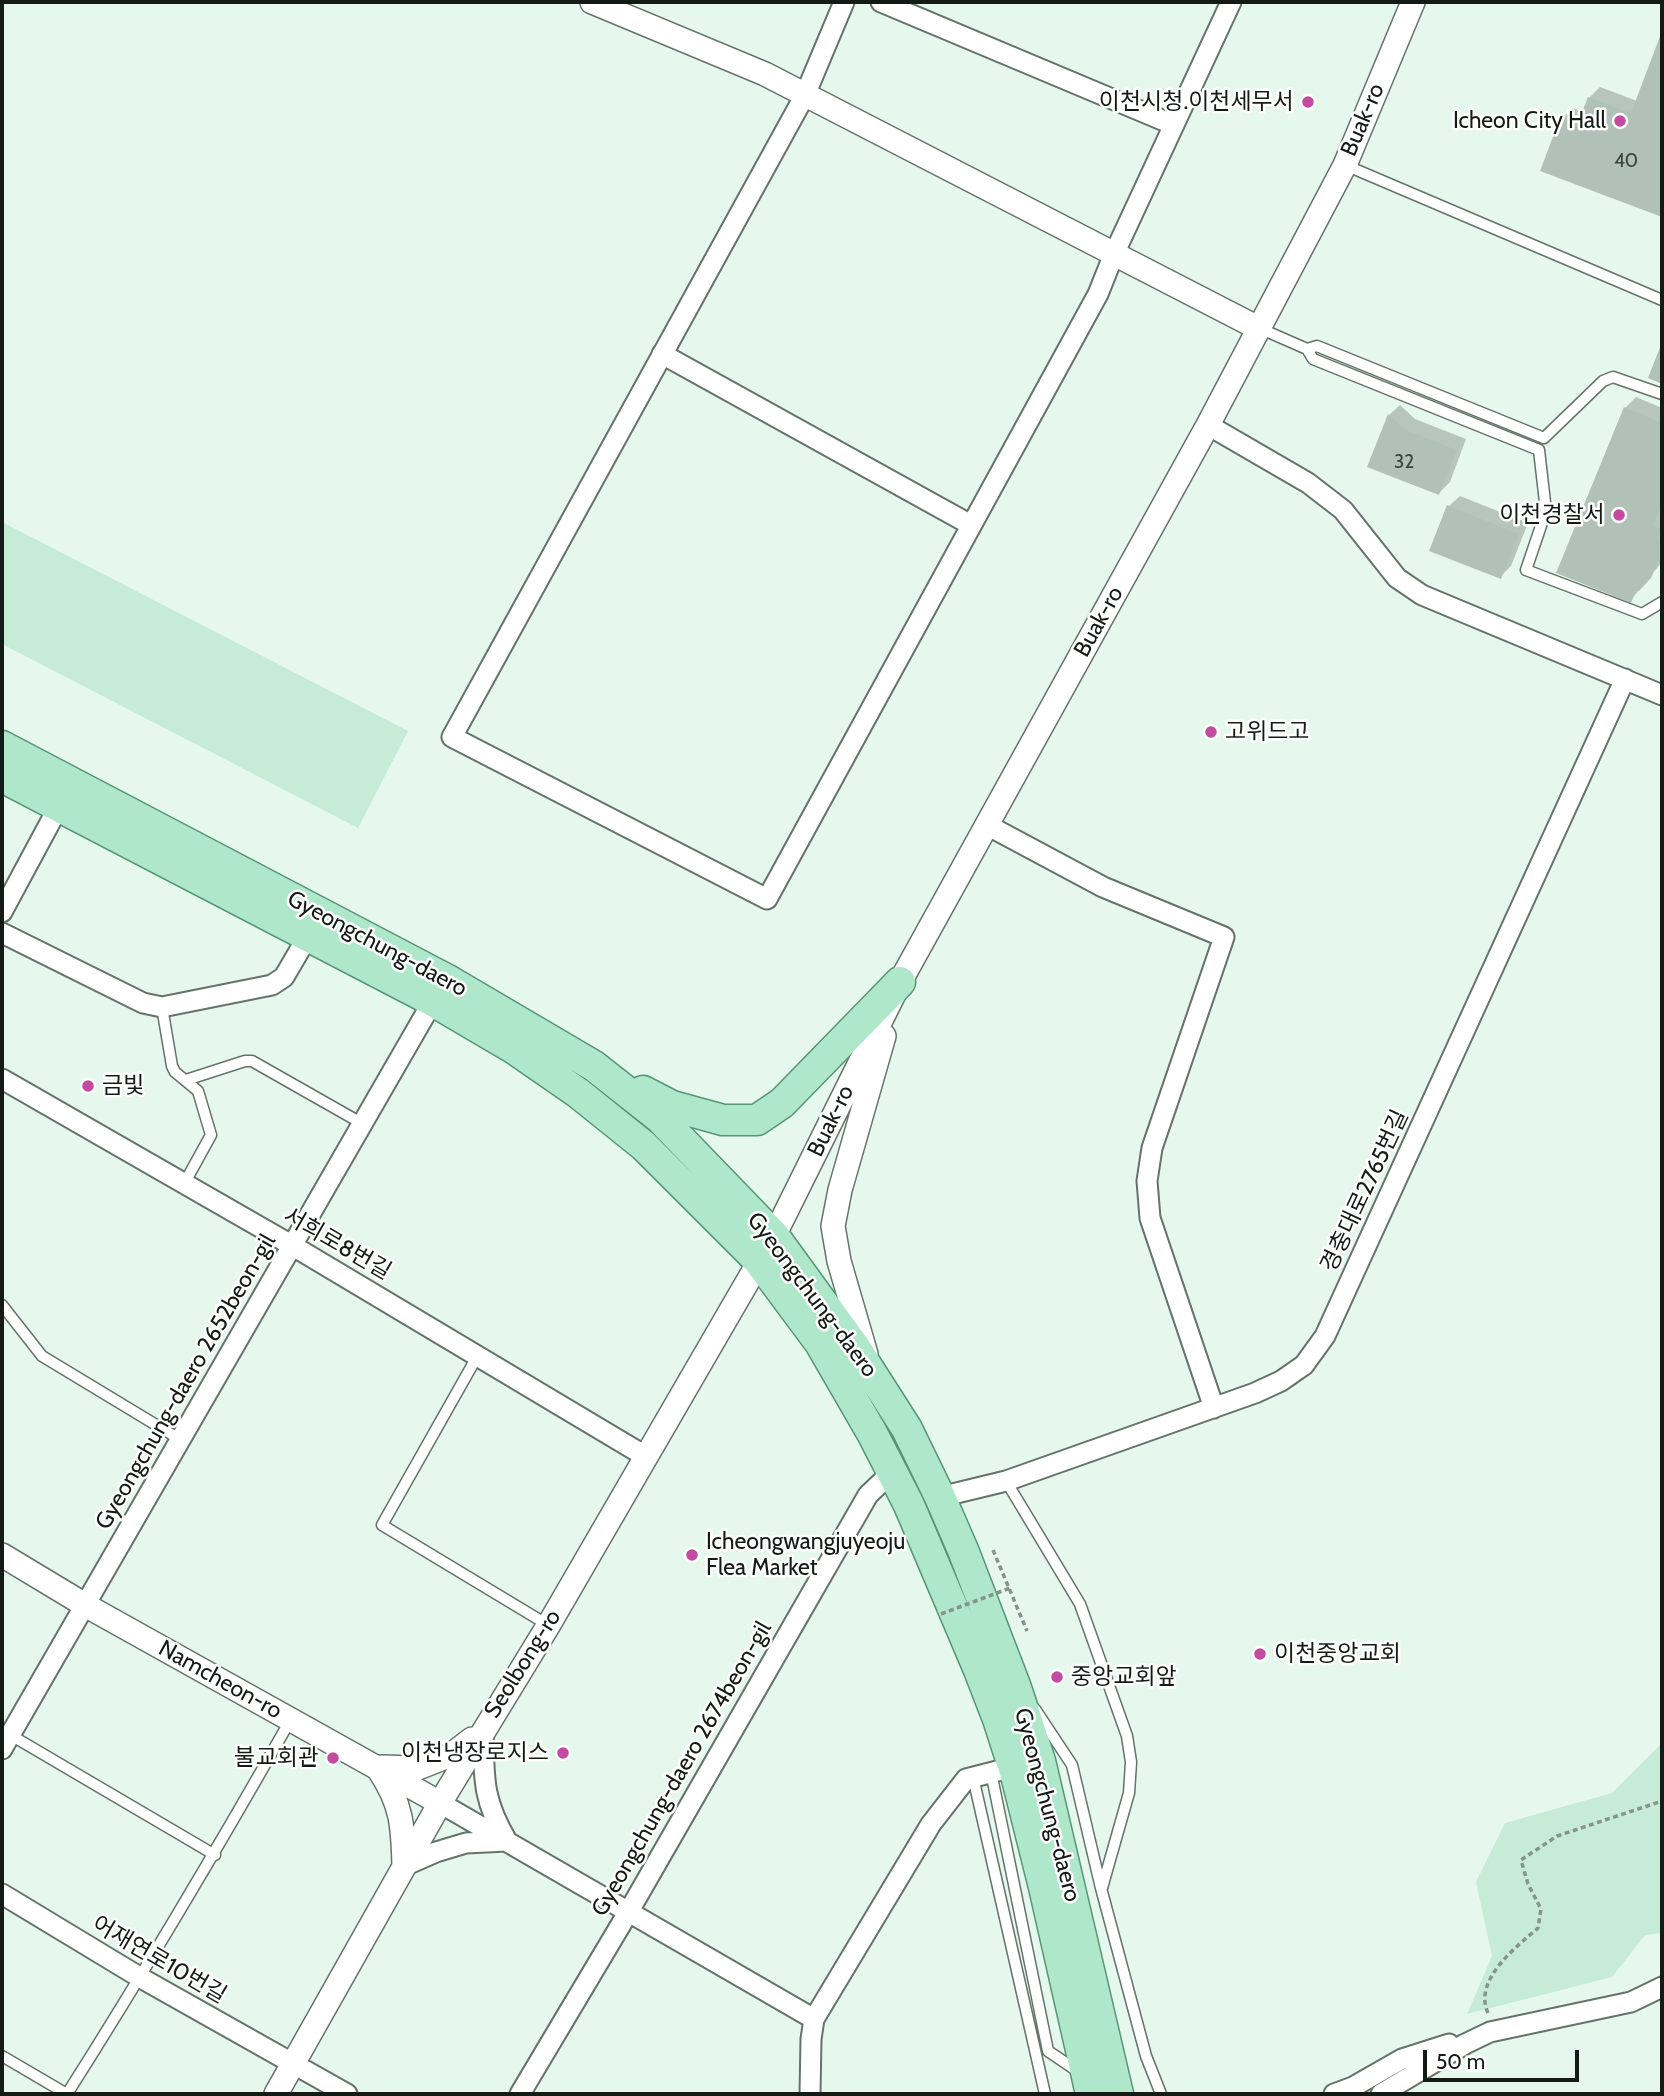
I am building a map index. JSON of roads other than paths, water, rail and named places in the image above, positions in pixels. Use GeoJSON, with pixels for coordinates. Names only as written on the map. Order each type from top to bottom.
{"type":"FeatureCollection","features":[{"type":"Feature","properties":{"kind":"main road","name":"Gyeongchung-daero"},"geometry":{"type":"LineString","coordinates":[[2,746],[446,979],[594,1066],[660,1118],[766,1249],[870,1371],[906,1429],[940,1497],[1010,1671],[1040,1761],[1118,2094]]}},
{"type":"Feature","properties":{"kind":"main road","name":"Gyeongchung-daero"},"geometry":{"type":"LineString","coordinates":[[2,778],[433,1001],[513,1048],[578,1093],[766,1249],[834,1366],[909,1505],[998,1718],[992,1772],[1044,1887],[1090,2087]]}},
{"type":"Feature","properties":{"kind":"main road"},"geometry":{"type":"LineString","coordinates":[[594,1066],[672,1106],[723,1120],[757,1120],[782,1103],[900,982]]}},
{"type":"Feature","properties":{"kind":"street"},"geometry":{"type":"LineString","coordinates":[[592,2],[765,74],[1258,328]]}},
{"type":"Feature","properties":{"kind":"street"},"geometry":{"type":"LineString","coordinates":[[844,2],[805,95],[452,737],[767,899],[1098,294],[1231,2]]}},
{"type":"Feature","properties":{"kind":"street"},"geometry":{"type":"LineString","coordinates":[[881,2],[1174,125]]}},
{"type":"Feature","properties":{"kind":"street","name":"Buak-ro"},"geometry":{"type":"LineString","coordinates":[[766,1249],[900,982],[1208,425],[1345,165],[1413,2]]}},
{"type":"Feature","properties":{"kind":"street"},"geometry":{"type":"LineString","coordinates":[[662,354],[971,525]]}},
{"type":"Feature","properties":{"kind":"street"},"geometry":{"type":"LineString","coordinates":[[1208,425],[1308,483],[1343,510],[1396,578],[1422,595],[1662,695]]}},
{"type":"Feature","properties":{"kind":"street","name":"경충대로2765번길"},"geometry":{"type":"LineString","coordinates":[[940,1497],[1006,1481],[1214,1408],[1281,1381],[1304,1365],[1325,1336],[1625,679]]}},
{"type":"Feature","properties":{"kind":"street"},"geometry":{"type":"LineString","coordinates":[[2,912],[59,806]]}},
{"type":"Feature","properties":{"kind":"street"},"geometry":{"type":"LineString","coordinates":[[986,825],[1103,887],[1224,937],[1152,1148],[1147,1181],[1150,1219],[1214,1408]]}},
{"type":"Feature","properties":{"kind":"street"},"geometry":{"type":"LineString","coordinates":[[2,933],[143,1003],[162,1007],[272,985],[284,977],[308,936]]}},
{"type":"Feature","properties":{"kind":"street"},"geometry":{"type":"LineString","coordinates":[[870,1371],[839,1261],[833,1226],[840,1190],[900,982]]}},
{"type":"Feature","properties":{"kind":"street","name":"Gyeongchung-daero 2652beon-gil"},"geometry":{"type":"LineString","coordinates":[[5,1738],[181,1440],[433,1001]]}},
{"type":"Feature","properties":{"kind":"street","name":"서희로8번길"},"geometry":{"type":"LineString","coordinates":[[2,1079],[293,1246],[645,1456]]}},
{"type":"Feature","properties":{"kind":"street","name":"Seolbong-ro"},"geometry":{"type":"LineString","coordinates":[[276,2094],[440,1802],[548,1626],[766,1249]]}},
{"type":"Feature","properties":{"kind":"street","name":"Gyeongchung-daero 2674beon-gil"},"geometry":{"type":"LineString","coordinates":[[520,2094],[629,1912],[868,1495],[892,1472]]}},
{"type":"Feature","properties":{"kind":"street","name":"Namcheon-ro"},"geometry":{"type":"LineString","coordinates":[[2,1555],[85,1605],[440,1802]]}},
{"type":"Feature","properties":{"kind":"street"},"geometry":{"type":"LineString","coordinates":[[483,1730],[484,1784],[492,1816],[507,1841]]}},
{"type":"Feature","properties":{"kind":"street"},"geometry":{"type":"LineString","coordinates":[[377,1767],[418,1768],[452,1755],[483,1730]]}},
{"type":"Feature","properties":{"kind":"street"},"geometry":{"type":"LineString","coordinates":[[377,1767],[393,1791],[403,1827],[404,1866],[466,1843],[507,1841]]}},
{"type":"Feature","properties":{"kind":"street"},"geometry":{"type":"LineString","coordinates":[[810,2094],[814,2019],[931,1824],[966,1779],[992,1772]]}},
{"type":"Feature","properties":{"kind":"street"},"geometry":{"type":"LineString","coordinates":[[440,1802],[814,2019]]}},
{"type":"Feature","properties":{"kind":"street","name":"어재연로10번길"},"geometry":{"type":"LineString","coordinates":[[2,1894],[141,1978],[347,2094]]}},
{"type":"Feature","properties":{"kind":"street"},"geometry":{"type":"LineString","coordinates":[[1335,2094],[1353,2087],[1402,2059],[1492,2031],[1631,2002],[1662,1987]]}},
{"type":"Feature","properties":{"kind":"street"},"geometry":{"type":"LineString","coordinates":[[1381,2094],[1492,2031]]}},
{"type":"Feature","properties":{"kind":"lane"},"geometry":{"type":"LineString","coordinates":[[1345,165],[1662,300]]}},
{"type":"Feature","properties":{"kind":"lane"},"geometry":{"type":"LineString","coordinates":[[1258,328],[1307,349],[1313,359],[1539,450],[1546,511],[1525,570],[1642,614],[1662,602]]}},
{"type":"Feature","properties":{"kind":"lane"},"geometry":{"type":"LineString","coordinates":[[1307,349],[1317,346],[1544,438],[1603,381],[1613,377],[1662,394]]}},
{"type":"Feature","properties":{"kind":"lane"},"geometry":{"type":"LineString","coordinates":[[162,1007],[172,1066],[198,1091],[211,1135],[184,1184]]}},
{"type":"Feature","properties":{"kind":"lane"},"geometry":{"type":"LineString","coordinates":[[186,1080],[252,1061],[363,1124]]}},
{"type":"Feature","properties":{"kind":"lane"},"geometry":{"type":"LineString","coordinates":[[2,1304],[42,1356],[181,1440]]}},
{"type":"Feature","properties":{"kind":"lane"},"geometry":{"type":"LineString","coordinates":[[478,1355],[382,1525],[548,1626]]}},
{"type":"Feature","properties":{"kind":"lane"},"geometry":{"type":"LineString","coordinates":[[1006,1481],[1080,1604],[1127,1736],[1131,1762],[1129,1793],[1101,1888]]}},
{"type":"Feature","properties":{"kind":"lane"},"geometry":{"type":"LineString","coordinates":[[1010,1671],[1072,1765],[1101,1888],[1146,2056],[1161,2094]]}},
{"type":"Feature","properties":{"kind":"lane"},"geometry":{"type":"LineString","coordinates":[[2,2056],[67,2094],[215,1855],[291,1719]]}},
{"type":"Feature","properties":{"kind":"lane"},"geometry":{"type":"LineString","coordinates":[[5,1738],[215,1855]]}},
{"type":"Feature","properties":{"kind":"lane"},"geometry":{"type":"LineString","coordinates":[[992,1772],[1045,2094]]}},
{"type":"Feature","properties":{"kind":"place","name":"이천시청.이천세무서"},"geometry":{"type":"Point","coordinates":[1308,102]}},
{"type":"Feature","properties":{"kind":"place","name":"Icheon City Hall"},"geometry":{"type":"Point","coordinates":[1620,121]}},
{"type":"Feature","properties":{"kind":"place","name":"이천경찰서"},"geometry":{"type":"Point","coordinates":[1619,515]}},
{"type":"Feature","properties":{"kind":"place","name":"고위드고"},"geometry":{"type":"Point","coordinates":[1211,732]}},
{"type":"Feature","properties":{"kind":"place","name":"금빛"},"geometry":{"type":"Point","coordinates":[88,1086]}},
{"type":"Feature","properties":{"kind":"place","name":"Icheongwangjuyeoju Flea Market"},"geometry":{"type":"Point","coordinates":[692,1555]}},
{"type":"Feature","properties":{"kind":"place","name":"이천중앙교회"},"geometry":{"type":"Point","coordinates":[1260,1654]}},
{"type":"Feature","properties":{"kind":"place","name":"중앙교회앞"},"geometry":{"type":"Point","coordinates":[1057,1677]}},
{"type":"Feature","properties":{"kind":"place","name":"이천냉장로지스"},"geometry":{"type":"Point","coordinates":[563,1753]}},
{"type":"Feature","properties":{"kind":"place","name":"불교회관"},"geometry":{"type":"Point","coordinates":[333,1758]}}]}
